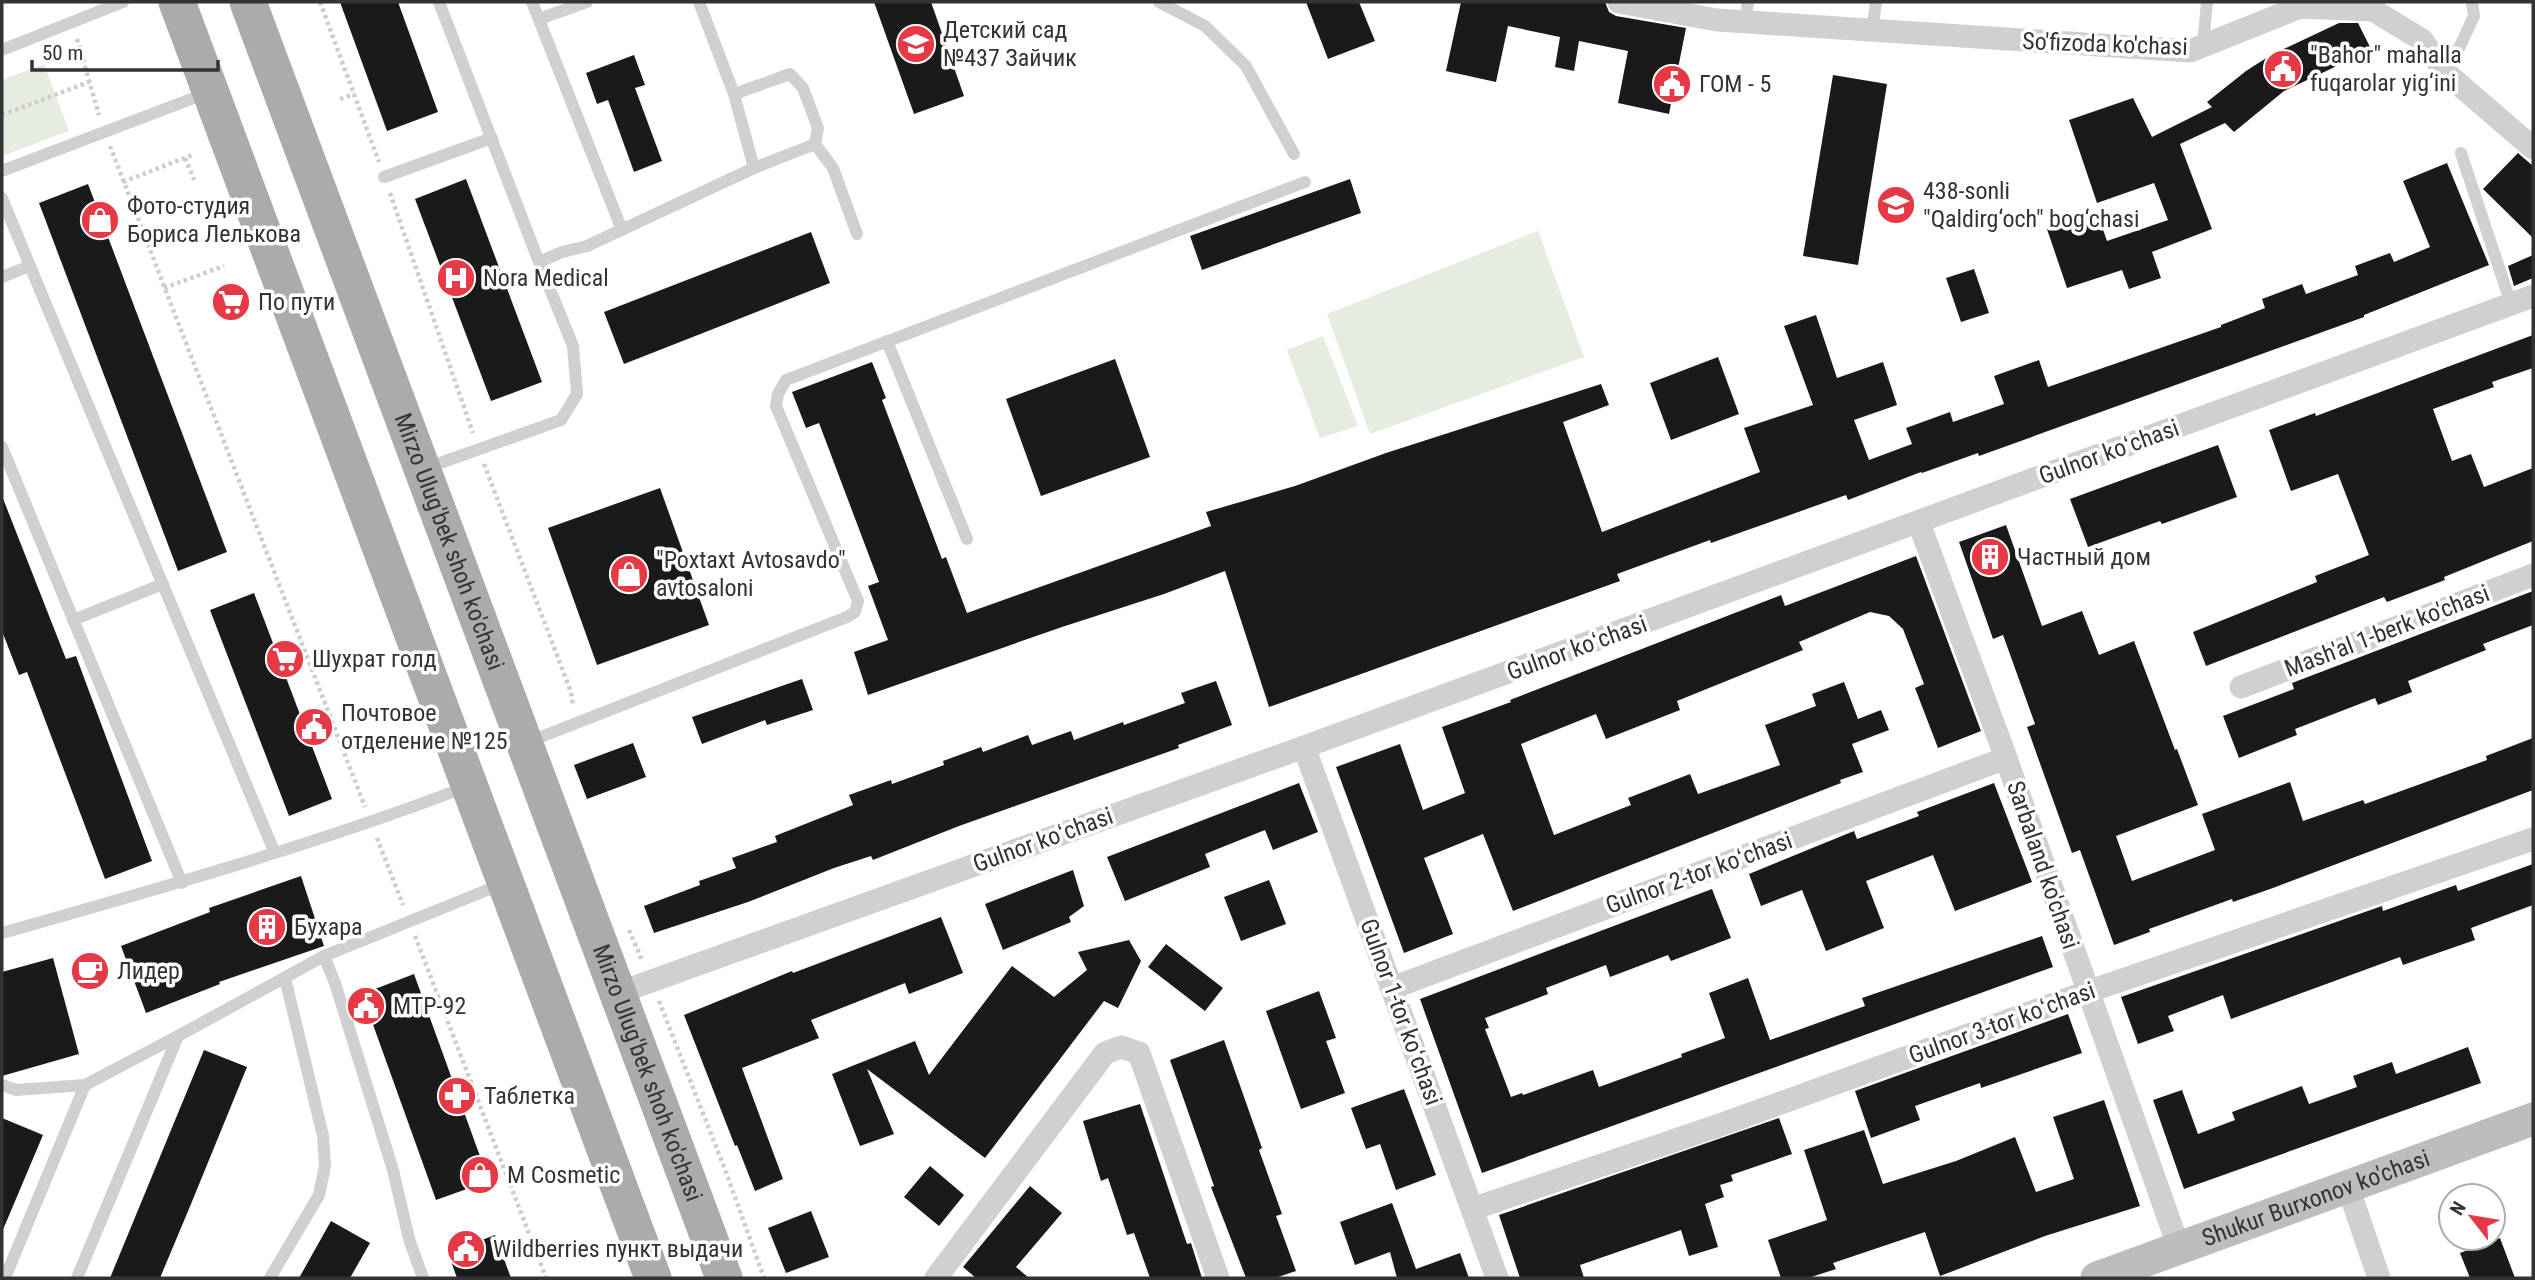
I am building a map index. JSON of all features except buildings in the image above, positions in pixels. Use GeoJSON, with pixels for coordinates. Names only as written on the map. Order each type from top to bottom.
{"type":"FeatureCollection","features":[{"type":"Feature","properties":{"kind":"main road"},"geometry":{"type":"LineString","coordinates":[[177,2],[653,1278]]}},
{"type":"Feature","properties":{"kind":"main road","name":"Mirzo Ulug'bek shoh ko'chasi"},"geometry":{"type":"LineString","coordinates":[[248,2],[524,743],[634,987],[724,1278]]}},
{"type":"Feature","properties":{"kind":"street","name":"So'fizoda ko'chasi"},"geometry":{"type":"LineString","coordinates":[[1619,2],[1717,20],[1747,12],[1872,31],[2190,51],[2300,8],[2374,6],[2422,40],[2447,74],[2533,148]]}},
{"type":"Feature","properties":{"kind":"street","name":"Gulnor koʻchasi"},"geometry":{"type":"LineString","coordinates":[[634,987],[1304,747],[2527,299]]}},
{"type":"Feature","properties":{"kind":"street","name":"Sarbaland ko'chasi"},"geometry":{"type":"LineString","coordinates":[[1919,523],[2006,758],[2179,1248]]}},
{"type":"Feature","properties":{"kind":"street","name":"Mash'al 1-berk ko'chasi"},"geometry":{"type":"LineString","coordinates":[[2241,687],[2533,575]]}},
{"type":"Feature","properties":{"kind":"street","name":"Gulnor 1-tor koʻchasi"},"geometry":{"type":"LineString","coordinates":[[1304,747],[1497,1278]]}},
{"type":"Feature","properties":{"kind":"street","name":"Gulnor 2-tor koʻchasi"},"geometry":{"type":"LineString","coordinates":[[1392,988],[2006,758]]}},
{"type":"Feature","properties":{"kind":"street","name":"Gulnor 3-tor koʻchasi"},"geometry":{"type":"LineString","coordinates":[[1472,1209],[1717,1126],[2087,992],[2533,839]]}},
{"type":"Feature","properties":{"kind":"street"},"geometry":{"type":"LineString","coordinates":[[944,1274],[1105,1053],[1121,1047],[1139,1053],[1218,1278]]}},
{"type":"Feature","properties":{"kind":"street","name":"Shukur Burxonov ko'chasi"},"geometry":{"type":"LineString","coordinates":[[2097,1278],[2533,1119]]}},
{"type":"Feature","properties":{"kind":"street"},"geometry":{"type":"LineString","coordinates":[[2348,1187],[2379,1278]]}},
{"type":"Feature","properties":{"kind":"lane"},"geometry":{"type":"LineString","coordinates":[[2,50],[124,2]]}},
{"type":"Feature","properties":{"kind":"lane"},"geometry":{"type":"LineString","coordinates":[[532,2],[622,230]]}},
{"type":"Feature","properties":{"kind":"lane"},"geometry":{"type":"LineString","coordinates":[[539,19],[587,2]]}},
{"type":"Feature","properties":{"kind":"lane"},"geometry":{"type":"LineString","coordinates":[[699,2],[734,94],[754,168]]}},
{"type":"Feature","properties":{"kind":"lane"},"geometry":{"type":"LineString","coordinates":[[1160,2],[1205,26],[1246,66],[1294,154]]}},
{"type":"Feature","properties":{"kind":"lane"},"geometry":{"type":"LineString","coordinates":[[1872,31],[1876,2]]}},
{"type":"Feature","properties":{"kind":"lane"},"geometry":{"type":"LineString","coordinates":[[2203,46],[2207,2]]}},
{"type":"Feature","properties":{"kind":"lane"},"geometry":{"type":"LineString","coordinates":[[2447,74],[2474,16],[2472,2]]}},
{"type":"Feature","properties":{"kind":"lane"},"geometry":{"type":"LineString","coordinates":[[422,469],[561,420],[577,394],[573,346],[443,3]]}},
{"type":"Feature","properties":{"kind":"lane"},"geometry":{"type":"LineString","coordinates":[[734,94],[790,74],[803,88],[818,128],[815,144],[834,168],[857,234]]}},
{"type":"Feature","properties":{"kind":"lane"},"geometry":{"type":"LineString","coordinates":[[2,171],[211,92]]}},
{"type":"Feature","properties":{"kind":"lane"},"geometry":{"type":"LineString","coordinates":[[384,177],[492,138]]}},
{"type":"Feature","properties":{"kind":"lane"},"geometry":{"type":"LineString","coordinates":[[540,262],[562,252],[587,246],[754,168],[815,144]]}},
{"type":"Feature","properties":{"kind":"lane"},"geometry":{"type":"LineString","coordinates":[[2461,153],[2527,299]]}},
{"type":"Feature","properties":{"kind":"lane"},"geometry":{"type":"LineString","coordinates":[[524,743],[855,612],[858,601],[776,406],[778,394],[786,380],[1305,181]]}},
{"type":"Feature","properties":{"kind":"lane"},"geometry":{"type":"LineString","coordinates":[[2,198],[274,851]]}},
{"type":"Feature","properties":{"kind":"lane"},"geometry":{"type":"LineString","coordinates":[[2,277],[30,266]]}},
{"type":"Feature","properties":{"kind":"lane"},"geometry":{"type":"LineString","coordinates":[[887,341],[967,538]]}},
{"type":"Feature","properties":{"kind":"lane"},"geometry":{"type":"LineString","coordinates":[[2,447],[182,883]]}},
{"type":"Feature","properties":{"kind":"lane"},"geometry":{"type":"LineString","coordinates":[[73,620],[163,584]]}},
{"type":"Feature","properties":{"kind":"lane"},"geometry":{"type":"LineString","coordinates":[[2,933],[182,883],[274,851],[371,823],[469,786]]}},
{"type":"Feature","properties":{"kind":"lane"},"geometry":{"type":"LineString","coordinates":[[2,1085],[16,1090],[85,1085],[324,956],[506,882]]}},
{"type":"Feature","properties":{"kind":"lane"},"geometry":{"type":"LineString","coordinates":[[324,956],[385,1143],[409,1239],[423,1278]]}},
{"type":"Feature","properties":{"kind":"lane"},"geometry":{"type":"LineString","coordinates":[[270,1278],[318,1195],[325,1166],[323,1136],[285,978]]}},
{"type":"Feature","properties":{"kind":"lane"},"geometry":{"type":"LineString","coordinates":[[77,1278],[178,1036]]}},
{"type":"Feature","properties":{"kind":"lane"},"geometry":{"type":"LineString","coordinates":[[5,1278],[85,1085]]}},
{"type":"Feature","properties":{"kind":"path"},"geometry":{"type":"LineString","coordinates":[[320,2],[479,450],[571,692],[576,723]]}},
{"type":"Feature","properties":{"kind":"path"},"geometry":{"type":"LineString","coordinates":[[72,22],[104,132],[547,1278]]}},
{"type":"Feature","properties":{"kind":"path"},"geometry":{"type":"LineString","coordinates":[[2,115],[89,82]]}},
{"type":"Feature","properties":{"kind":"path"},"geometry":{"type":"LineString","coordinates":[[340,99],[354,94]]}},
{"type":"Feature","properties":{"kind":"path"},"geometry":{"type":"LineString","coordinates":[[123,182],[192,155]]}},
{"type":"Feature","properties":{"kind":"path"},"geometry":{"type":"LineString","coordinates":[[186,158],[194,180]]}},
{"type":"Feature","properties":{"kind":"path"},"geometry":{"type":"LineString","coordinates":[[164,288],[224,266]]}},
{"type":"Feature","properties":{"kind":"path"},"geometry":{"type":"LineString","coordinates":[[625,919],[634,987],[726,1172],[764,1278]]}},
{"type":"Feature","properties":{"kind":"shaded area"},"geometry":{"type":"Polygon","coordinates":[[[44,64],[69,131],[2,156],[2,80],[44,64]]]}},
{"type":"Feature","properties":{"kind":"shaded area"},"geometry":{"type":"Polygon","coordinates":[[[1538,231],[1584,357],[1370,434],[1327,314],[1538,231]]]}},
{"type":"Feature","properties":{"kind":"shaded area"},"geometry":{"type":"Polygon","coordinates":[[[1323,336],[1358,426],[1320,438],[1287,350],[1323,336]]]}},
{"type":"Feature","properties":{"kind":"place","name":"Детский сад №437 Зайчик"},"geometry":{"type":"Point","coordinates":[916,44]}},
{"type":"Feature","properties":{"kind":"place","name":"\"Bahor\" mahalla fuqarolar yig‘ini"},"geometry":{"type":"Point","coordinates":[2283,69]}},
{"type":"Feature","properties":{"kind":"place","name":"ГОМ - 5"},"geometry":{"type":"Point","coordinates":[1672,84]}},
{"type":"Feature","properties":{"kind":"place","name":"438-sonli \"Qaldirg‘och\" bog‘chasi"},"geometry":{"type":"Point","coordinates":[1896,205]}},
{"type":"Feature","properties":{"kind":"place","name":"Фото-студия Бориса Лелькова"},"geometry":{"type":"Point","coordinates":[100,220]}},
{"type":"Feature","properties":{"kind":"place","name":"Nora Medical"},"geometry":{"type":"Point","coordinates":[456,278]}},
{"type":"Feature","properties":{"kind":"place","name":"По пути"},"geometry":{"type":"Point","coordinates":[231,302]}},
{"type":"Feature","properties":{"kind":"place","name":"Частный дом"},"geometry":{"type":"Point","coordinates":[1990,557]}},
{"type":"Feature","properties":{"kind":"place","name":"\"Poxtaxt Avtosavdo\" avtosaloni"},"geometry":{"type":"Point","coordinates":[629,574]}},
{"type":"Feature","properties":{"kind":"place","name":"Шухрат голд"},"geometry":{"type":"Point","coordinates":[285,659]}},
{"type":"Feature","properties":{"kind":"place","name":"Почтовое отделение №125"},"geometry":{"type":"Point","coordinates":[314,727]}},
{"type":"Feature","properties":{"kind":"place","name":"Бухара"},"geometry":{"type":"Point","coordinates":[267,927]}},
{"type":"Feature","properties":{"kind":"place","name":"Лидер"},"geometry":{"type":"Point","coordinates":[90,971]}},
{"type":"Feature","properties":{"kind":"place","name":"MTP-92"},"geometry":{"type":"Point","coordinates":[366,1006]}},
{"type":"Feature","properties":{"kind":"place","name":"Таблетка"},"geometry":{"type":"Point","coordinates":[457,1096]}},
{"type":"Feature","properties":{"kind":"place","name":"M Cosmetic"},"geometry":{"type":"Point","coordinates":[480,1175]}},
{"type":"Feature","properties":{"kind":"place","name":"Wildberries пункт выдачи"},"geometry":{"type":"Point","coordinates":[466,1249]}}]}
